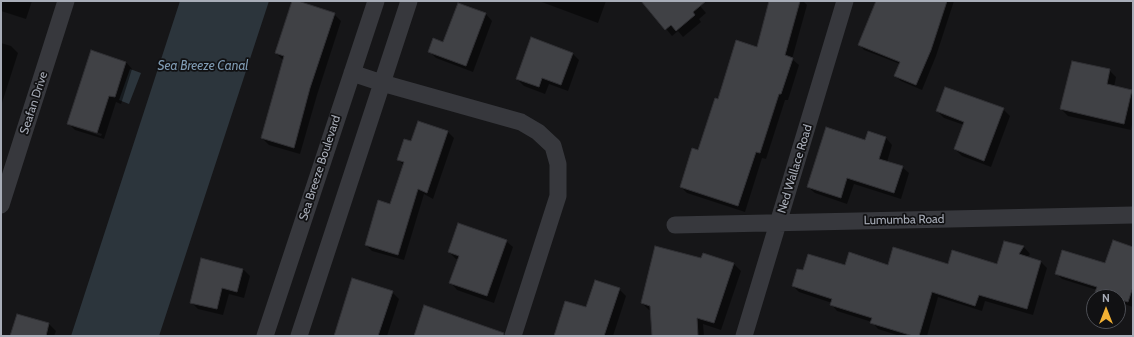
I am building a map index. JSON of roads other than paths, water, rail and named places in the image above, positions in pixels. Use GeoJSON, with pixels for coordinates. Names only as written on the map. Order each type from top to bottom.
{"type":"FeatureCollection","features":[{"type":"Feature","properties":{"kind":"street","name":"Seafan Drive"},"geometry":{"type":"LineString","coordinates":[[1,205],[66,1]]}},
{"type":"Feature","properties":{"kind":"street","name":"Sea Breeze Boulevard"},"geometry":{"type":"LineString","coordinates":[[265,336],[376,1]]}},
{"type":"Feature","properties":{"kind":"street"},"geometry":{"type":"LineString","coordinates":[[299,336],[409,1]]}},
{"type":"Feature","properties":{"kind":"street","name":"Ned Wallace Road"},"geometry":{"type":"LineString","coordinates":[[744,336],[845,1]]}},
{"type":"Feature","properties":{"kind":"street"},"geometry":{"type":"LineString","coordinates":[[352,73],[382,83],[521,122],[538,132],[553,146],[558,164],[558,196],[513,336]]}},
{"type":"Feature","properties":{"kind":"street","name":"Lumumba Road"},"geometry":{"type":"LineString","coordinates":[[675,226],[1133,215]]}},
{"type":"Feature","properties":{"kind":"water","name":"Sea Breeze Canal"},"geometry":{"type":"Polygon","coordinates":[[[180,1],[269,1],[159,336],[71,336],[180,1]]]}},
{"type":"Feature","properties":{"kind":"water"},"geometry":{"type":"Polygon","coordinates":[[[130,69],[141,73],[129,104],[119,100],[130,69]]]}}]}
